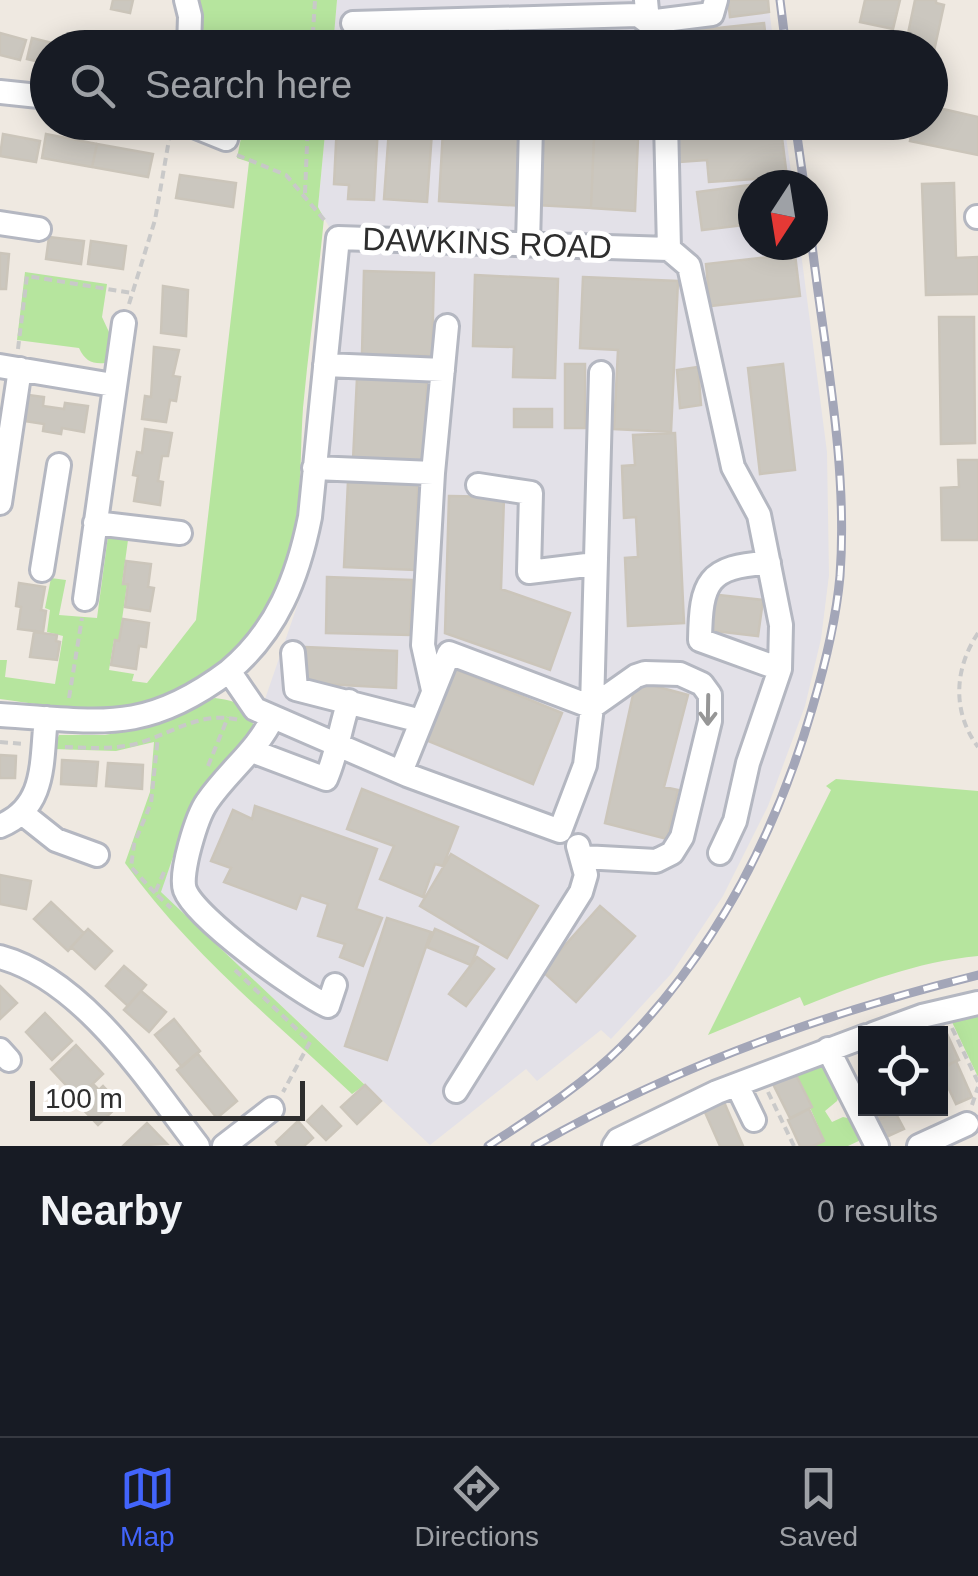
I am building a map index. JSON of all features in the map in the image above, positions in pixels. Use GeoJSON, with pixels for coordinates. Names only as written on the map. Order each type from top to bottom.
{"type":"FeatureCollection","features":[{"type":"Feature","properties":{"kind":"street"},"geometry":{"type":"LineString","coordinates":[[186,0],[190,30]]}},
{"type":"Feature","properties":{"kind":"street"},"geometry":{"type":"LineString","coordinates":[[354,23],[638,15],[647,11],[712,14],[716,0]]}},
{"type":"Feature","properties":{"kind":"street"},"geometry":{"type":"LineString","coordinates":[[0,92],[30,95]]}},
{"type":"Feature","properties":{"kind":"street"},"geometry":{"type":"LineString","coordinates":[[528,244],[531,140]]}},
{"type":"Feature","properties":{"kind":"street"},"geometry":{"type":"LineString","coordinates":[[666,140],[669,249],[690,266],[733,468],[760,515],[781,625],[780,670],[748,763],[735,821],[720,853]]}},
{"type":"Feature","properties":{"kind":"street"},"geometry":{"type":"LineString","coordinates":[[0,224],[39,229]]}},
{"type":"Feature","properties":{"kind":"street","name":"DAWKINS ROAD"},"geometry":{"type":"LineString","coordinates":[[0,715],[124,721],[151,715],[186,701],[229,671],[261,638],[296,576],[310,517],[338,238],[669,249]]}},
{"type":"Feature","properties":{"kind":"street"},"geometry":{"type":"LineString","coordinates":[[85,599],[124,324]]}},
{"type":"Feature","properties":{"kind":"street"},"geometry":{"type":"LineString","coordinates":[[434,690],[423,645],[447,326]]}},
{"type":"Feature","properties":{"kind":"street"},"geometry":{"type":"LineString","coordinates":[[325,364],[443,370]]}},
{"type":"Feature","properties":{"kind":"street"},"geometry":{"type":"LineString","coordinates":[[0,503],[12,368],[114,385]]}},
{"type":"Feature","properties":{"kind":"street"},"geometry":{"type":"LineString","coordinates":[[560,831],[585,764],[592,707],[600,373]]}},
{"type":"Feature","properties":{"kind":"street"},"geometry":{"type":"LineString","coordinates":[[42,570],[59,466]]}},
{"type":"Feature","properties":{"kind":"street"},"geometry":{"type":"LineString","coordinates":[[314,468],[433,473]]}},
{"type":"Feature","properties":{"kind":"street"},"geometry":{"type":"LineString","coordinates":[[478,486],[532,493],[530,572],[596,564]]}},
{"type":"Feature","properties":{"kind":"street"},"geometry":{"type":"LineString","coordinates":[[52,512],[180,534]]}},
{"type":"Feature","properties":{"kind":"street"},"geometry":{"type":"LineString","coordinates":[[769,564],[740,564],[720,571],[705,585],[700,606],[700,640],[780,670]]}},
{"type":"Feature","properties":{"kind":"street"},"geometry":{"type":"LineString","coordinates":[[400,772],[449,652],[592,707]]}},
{"type":"Feature","properties":{"kind":"street"},"geometry":{"type":"LineString","coordinates":[[293,653],[296,689],[421,721]]}},
{"type":"Feature","properties":{"kind":"street"},"geometry":{"type":"LineString","coordinates":[[229,671],[255,709],[400,772],[560,831],[578,846],[586,875],[580,892],[456,1091]]}},
{"type":"Feature","properties":{"kind":"street"},"geometry":{"type":"LineString","coordinates":[[583,858],[656,861],[672,853],[682,838],[710,721],[710,695],[702,684],[680,674],[636,676],[592,707]]}},
{"type":"Feature","properties":{"kind":"street"},"geometry":{"type":"LineString","coordinates":[[252,752],[326,779],[350,701]]}},
{"type":"Feature","properties":{"kind":"street"},"geometry":{"type":"LineString","coordinates":[[273,717],[262,741],[204,805],[183,878],[185,891],[199,910],[302,994],[328,1006],[335,985]]}},
{"type":"Feature","properties":{"kind":"street"},"geometry":{"type":"LineString","coordinates":[[0,826],[32,803],[40,786],[56,719]]}},
{"type":"Feature","properties":{"kind":"street"},"geometry":{"type":"LineString","coordinates":[[22,813],[56,840],[97,855]]}},
{"type":"Feature","properties":{"kind":"street"},"geometry":{"type":"LineString","coordinates":[[0,957],[34,972],[86,1010],[122,1048],[198,1146]]}},
{"type":"Feature","properties":{"kind":"street"},"geometry":{"type":"LineString","coordinates":[[895,1026],[978,1003]]}},
{"type":"Feature","properties":{"kind":"street"},"geometry":{"type":"LineString","coordinates":[[614,1146],[618,1140],[737,1084],[858,1039]]}},
{"type":"Feature","properties":{"kind":"street"},"geometry":{"type":"LineString","coordinates":[[828,1049],[874,1142]]}},
{"type":"Feature","properties":{"kind":"street"},"geometry":{"type":"LineString","coordinates":[[737,1084],[754,1120]]}},
{"type":"Feature","properties":{"kind":"street"},"geometry":{"type":"LineString","coordinates":[[224,1146],[272,1108]]}},
{"type":"Feature","properties":{"kind":"street"},"geometry":{"type":"LineString","coordinates":[[919,1146],[967,1124]]}},
{"type":"Feature","properties":{"kind":"path"},"geometry":{"type":"LineString","coordinates":[[313,30],[315,0]]}},
{"type":"Feature","properties":{"kind":"path"},"geometry":{"type":"LineString","coordinates":[[124,324],[155,220],[169,140]]}},
{"type":"Feature","properties":{"kind":"path"},"geometry":{"type":"LineString","coordinates":[[227,140],[238,156],[286,174],[338,238]]}},
{"type":"Feature","properties":{"kind":"path"},"geometry":{"type":"LineString","coordinates":[[305,195],[307,140]]}},
{"type":"Feature","properties":{"kind":"path"},"geometry":{"type":"LineString","coordinates":[[12,368],[27,276],[132,293]]}},
{"type":"Feature","properties":{"kind":"path"},"geometry":{"type":"LineString","coordinates":[[56,719],[85,599]]}},
{"type":"Feature","properties":{"kind":"path"},"geometry":{"type":"LineString","coordinates":[[978,633],[962,665],[958,709],[978,747]]}},
{"type":"Feature","properties":{"kind":"path"},"geometry":{"type":"LineString","coordinates":[[155,893],[131,867],[134,844],[151,802],[158,736]]}},
{"type":"Feature","properties":{"kind":"path"},"geometry":{"type":"LineString","coordinates":[[948,1020],[978,1082]]}},
{"type":"Feature","properties":{"kind":"path"},"geometry":{"type":"LineString","coordinates":[[762,1079],[794,1146]]}},
{"type":"Feature","properties":{"kind":"shaded area"},"geometry":{"type":"Polygon","coordinates":[[[337,0],[768,0],[772,30],[334,30],[337,0]]]}},
{"type":"Feature","properties":{"kind":"shaded area"},"geometry":{"type":"Polygon","coordinates":[[[324,140],[786,140],[791,170],[738,170],[738,260],[802,260],[827,452],[829,575],[821,639],[805,706],[768,806],[723,896],[671,974],[611,1039],[601,1030],[537,1081],[526,1069],[430,1145],[160,892],[202,785],[253,734],[315,554],[348,261],[318,207],[324,140]]]}},
{"type":"Feature","properties":{"kind":"green space"},"geometry":{"type":"Polygon","coordinates":[[[200,0],[337,0],[334,30],[203,30],[200,0]]]}},
{"type":"Feature","properties":{"kind":"green space"},"geometry":{"type":"Polygon","coordinates":[[[241,140],[324,140],[318,207],[324,218],[303,408],[298,505],[283,571],[268,603],[226,657],[199,678],[168,694],[98,709],[0,699],[0,660],[7,660],[5,677],[55,684],[63,636],[47,632],[50,610],[45,608],[51,578],[66,580],[59,615],[97,618],[108,536],[128,540],[122,584],[127,585],[119,640],[114,640],[109,670],[134,674],[132,681],[147,683],[196,620],[249,162],[237,158],[241,140]]]}},
{"type":"Feature","properties":{"kind":"green space"},"geometry":{"type":"Polygon","coordinates":[[[25,272],[107,284],[102,317],[115,345],[105,363],[89,361],[79,348],[17,340],[25,272]]]}},
{"type":"Feature","properties":{"kind":"green space"},"geometry":{"type":"Polygon","coordinates":[[[215,698],[245,709],[253,724],[253,734],[240,753],[204,784],[161,892],[365,1085],[352,1094],[204,955],[125,863],[150,792],[154,742],[116,751],[53,749],[59,735],[105,735],[141,728],[215,698]]]}},
{"type":"Feature","properties":{"kind":"green space"},"geometry":{"type":"Polygon","coordinates":[[[836,779],[978,791],[978,956],[911,968],[804,1006],[800,997],[708,1035],[831,790],[826,786],[836,779]]]}},
{"type":"Feature","properties":{"kind":"green space"},"geometry":{"type":"Polygon","coordinates":[[[978,1016],[978,1077],[952,1022],[978,1016]]]}},
{"type":"Feature","properties":{"kind":"green space"},"geometry":{"type":"Polygon","coordinates":[[[823,1060],[840,1094],[825,1111],[832,1122],[843,1117],[852,1119],[865,1138],[848,1146],[813,1146],[824,1140],[795,1073],[767,1086],[764,1081],[823,1060]]]}},
{"type":"Feature","properties":{"kind":"building"},"geometry":{"type":"Polygon","coordinates":[[[113,0],[133,0],[130,13],[111,9],[113,0]]]}},
{"type":"Feature","properties":{"kind":"building"},"geometry":{"type":"Polygon","coordinates":[[[728,0],[768,0],[769,12],[730,17],[728,0]]]}},
{"type":"Feature","properties":{"kind":"building"},"geometry":{"type":"Polygon","coordinates":[[[865,0],[900,0],[893,29],[860,22],[865,0]]]}},
{"type":"Feature","properties":{"kind":"building"},"geometry":{"type":"Polygon","coordinates":[[[915,0],[936,0],[944,5],[939,30],[909,30],[915,0]]]}},
{"type":"Feature","properties":{"kind":"building"},"geometry":{"type":"Polygon","coordinates":[[[764,23],[765,30],[698,30],[764,23]]]}},
{"type":"Feature","properties":{"kind":"building"},"geometry":{"type":"Polygon","coordinates":[[[0,33],[26,40],[20,60],[0,55],[0,33]]]}},
{"type":"Feature","properties":{"kind":"building"},"geometry":{"type":"Polygon","coordinates":[[[948,110],[978,117],[978,155],[910,141],[948,140],[948,110]]]}},
{"type":"Feature","properties":{"kind":"building"},"geometry":{"type":"Polygon","coordinates":[[[3,134],[40,141],[36,162],[0,156],[3,134]]]}},
{"type":"Feature","properties":{"kind":"building"},"geometry":{"type":"Polygon","coordinates":[[[45,140],[97,144],[92,167],[42,158],[45,140]]]}},
{"type":"Feature","properties":{"kind":"building"},"geometry":{"type":"Polygon","coordinates":[[[336,140],[377,140],[374,200],[348,199],[349,185],[334,184],[336,140]]]}},
{"type":"Feature","properties":{"kind":"building"},"geometry":{"type":"Polygon","coordinates":[[[388,140],[431,140],[427,202],[384,199],[388,140]]]}},
{"type":"Feature","properties":{"kind":"building"},"geometry":{"type":"Polygon","coordinates":[[[442,140],[527,140],[523,206],[439,201],[442,140]]]}},
{"type":"Feature","properties":{"kind":"building"},"geometry":{"type":"Polygon","coordinates":[[[539,140],[594,140],[591,208],[536,205],[539,140]]]}},
{"type":"Feature","properties":{"kind":"building"},"geometry":{"type":"Polygon","coordinates":[[[594,140],[638,140],[635,211],[591,208],[594,140]]]}},
{"type":"Feature","properties":{"kind":"building"},"geometry":{"type":"Polygon","coordinates":[[[679,140],[782,140],[786,170],[738,170],[738,180],[709,182],[707,160],[680,162],[679,140]]]}},
{"type":"Feature","properties":{"kind":"building"},"geometry":{"type":"Polygon","coordinates":[[[97,144],[153,154],[148,177],[92,167],[97,144]]]}},
{"type":"Feature","properties":{"kind":"building"},"geometry":{"type":"Polygon","coordinates":[[[180,175],[236,183],[233,207],[176,198],[180,175]]]}},
{"type":"Feature","properties":{"kind":"building"},"geometry":{"type":"Polygon","coordinates":[[[954,183],[956,258],[978,257],[978,294],[926,295],[922,184],[954,183]]]}},
{"type":"Feature","properties":{"kind":"building"},"geometry":{"type":"Polygon","coordinates":[[[738,187],[738,226],[702,230],[697,192],[738,187]]]}},
{"type":"Feature","properties":{"kind":"building"},"geometry":{"type":"Polygon","coordinates":[[[49,237],[84,241],[81,264],[46,259],[49,237]]]}},
{"type":"Feature","properties":{"kind":"building"},"geometry":{"type":"Polygon","coordinates":[[[91,241],[126,246],[123,269],[88,264],[91,241]]]}},
{"type":"Feature","properties":{"kind":"building"},"geometry":{"type":"Polygon","coordinates":[[[0,253],[9,254],[6,289],[0,289],[0,253]]]}},
{"type":"Feature","properties":{"kind":"building"},"geometry":{"type":"Polygon","coordinates":[[[796,260],[800,296],[710,306],[706,264],[796,260]]]}},
{"type":"Feature","properties":{"kind":"building"},"geometry":{"type":"Polygon","coordinates":[[[364,271],[434,273],[432,356],[362,354],[364,271]]]}},
{"type":"Feature","properties":{"kind":"building"},"geometry":{"type":"Polygon","coordinates":[[[475,275],[558,279],[555,378],[513,377],[514,347],[473,346],[475,275]]]}},
{"type":"Feature","properties":{"kind":"building"},"geometry":{"type":"Polygon","coordinates":[[[583,277],[678,281],[671,432],[614,429],[618,350],[580,348],[583,277]]]}},
{"type":"Feature","properties":{"kind":"building"},"geometry":{"type":"Polygon","coordinates":[[[163,286],[188,290],[186,336],[161,333],[163,286]]]}},
{"type":"Feature","properties":{"kind":"building"},"geometry":{"type":"Polygon","coordinates":[[[939,317],[974,317],[975,443],[941,444],[939,317]]]}},
{"type":"Feature","properties":{"kind":"building"},"geometry":{"type":"Polygon","coordinates":[[[154,347],[179,350],[173,376],[180,377],[176,401],[170,400],[166,422],[142,419],[145,396],[151,397],[154,347]]]}},
{"type":"Feature","properties":{"kind":"building"},"geometry":{"type":"Polygon","coordinates":[[[565,364],[585,364],[585,428],[565,428],[565,364]]]}},
{"type":"Feature","properties":{"kind":"building"},"geometry":{"type":"Polygon","coordinates":[[[783,364],[795,470],[760,474],[748,368],[783,364]]]}},
{"type":"Feature","properties":{"kind":"building"},"geometry":{"type":"Polygon","coordinates":[[[698,367],[701,405],[680,408],[677,370],[698,367]]]}},
{"type":"Feature","properties":{"kind":"building"},"geometry":{"type":"Polygon","coordinates":[[[357,378],[427,381],[423,463],[353,460],[357,378]]]}},
{"type":"Feature","properties":{"kind":"building"},"geometry":{"type":"Polygon","coordinates":[[[21,394],[44,397],[43,406],[88,406],[84,432],[62,428],[61,434],[43,431],[44,424],[18,420],[21,394]]]}},
{"type":"Feature","properties":{"kind":"building"},"geometry":{"type":"Polygon","coordinates":[[[514,409],[552,409],[552,427],[514,427],[514,409]]]}},
{"type":"Feature","properties":{"kind":"building"},"geometry":{"type":"Polygon","coordinates":[[[145,429],[172,433],[168,456],[162,456],[160,505],[134,501],[138,476],[133,475],[137,452],[142,453],[145,429]]]}},
{"type":"Feature","properties":{"kind":"building"},"geometry":{"type":"Polygon","coordinates":[[[675,433],[684,623],[628,626],[625,558],[638,557],[636,517],[624,518],[622,466],[635,465],[633,435],[675,433]]]}},
{"type":"Feature","properties":{"kind":"building"},"geometry":{"type":"Polygon","coordinates":[[[958,460],[978,460],[978,540],[942,540],[941,488],[959,487],[958,460]]]}},
{"type":"Feature","properties":{"kind":"building"},"geometry":{"type":"Polygon","coordinates":[[[348,481],[418,485],[415,570],[344,567],[348,481]]]}},
{"type":"Feature","properties":{"kind":"building"},"geometry":{"type":"Polygon","coordinates":[[[449,496],[504,497],[501,589],[570,613],[550,670],[445,633],[449,496]]]}},
{"type":"Feature","properties":{"kind":"building"},"geometry":{"type":"Polygon","coordinates":[[[126,561],[151,564],[148,587],[154,588],[150,611],[125,607],[126,561]]]}},
{"type":"Feature","properties":{"kind":"building"},"geometry":{"type":"Polygon","coordinates":[[[327,577],[412,580],[410,635],[326,633],[327,577]]]}},
{"type":"Feature","properties":{"kind":"building"},"geometry":{"type":"Polygon","coordinates":[[[19,583],[45,587],[43,632],[18,629],[19,583]]]}},
{"type":"Feature","properties":{"kind":"building"},"geometry":{"type":"Polygon","coordinates":[[[710,594],[763,600],[758,636],[705,630],[710,594]]]}},
{"type":"Feature","properties":{"kind":"building"},"geometry":{"type":"Polygon","coordinates":[[[123,619],[149,623],[146,647],[139,646],[136,669],[111,665],[123,619]]]}},
{"type":"Feature","properties":{"kind":"building"},"geometry":{"type":"Polygon","coordinates":[[[34,632],[57,635],[57,660],[30,657],[34,632]]]}},
{"type":"Feature","properties":{"kind":"building"},"geometry":{"type":"Polygon","coordinates":[[[305,647],[397,651],[396,688],[305,683],[305,647]]]}},
{"type":"Feature","properties":{"kind":"building"},"geometry":{"type":"Polygon","coordinates":[[[455,669],[562,713],[533,784],[426,740],[455,669]]]}},
{"type":"Feature","properties":{"kind":"building"},"geometry":{"type":"Polygon","coordinates":[[[636,681],[688,695],[664,787],[678,790],[667,839],[605,823],[636,681]]]}},
{"type":"Feature","properties":{"kind":"building"},"geometry":{"type":"Polygon","coordinates":[[[0,755],[16,756],[15,778],[0,778],[0,755]]]}},
{"type":"Feature","properties":{"kind":"building"},"geometry":{"type":"Polygon","coordinates":[[[62,760],[98,762],[96,786],[61,784],[62,760]]]}},
{"type":"Feature","properties":{"kind":"building"},"geometry":{"type":"Polygon","coordinates":[[[108,763],[143,765],[142,789],[106,786],[108,763]]]}},
{"type":"Feature","properties":{"kind":"building"},"geometry":{"type":"Polygon","coordinates":[[[362,789],[458,827],[443,866],[435,864],[423,897],[380,879],[394,846],[347,829],[362,789]]]}},
{"type":"Feature","properties":{"kind":"building"},"geometry":{"type":"Polygon","coordinates":[[[255,806],[377,849],[356,909],[382,918],[363,966],[340,957],[345,944],[318,936],[328,904],[301,895],[296,909],[224,882],[231,868],[211,861],[233,810],[252,819],[255,806]]]}},
{"type":"Feature","properties":{"kind":"building"},"geometry":{"type":"Polygon","coordinates":[[[451,854],[538,906],[507,958],[420,906],[451,854]]]}},
{"type":"Feature","properties":{"kind":"building"},"geometry":{"type":"Polygon","coordinates":[[[0,875],[31,881],[26,909],[0,904],[0,875]]]}},
{"type":"Feature","properties":{"kind":"building"},"geometry":{"type":"Polygon","coordinates":[[[51,902],[84,933],[68,951],[34,919],[51,902]]]}},
{"type":"Feature","properties":{"kind":"building"},"geometry":{"type":"Polygon","coordinates":[[[600,906],[635,936],[576,1002],[542,971],[600,906]]]}},
{"type":"Feature","properties":{"kind":"building"},"geometry":{"type":"Polygon","coordinates":[[[387,918],[431,932],[387,1060],[345,1046],[387,918]]]}},
{"type":"Feature","properties":{"kind":"building"},"geometry":{"type":"Polygon","coordinates":[[[88,929],[112,951],[95,969],[71,947],[88,929]]]}},
{"type":"Feature","properties":{"kind":"building"},"geometry":{"type":"Polygon","coordinates":[[[435,929],[478,947],[471,965],[427,947],[435,929]]]}},
{"type":"Feature","properties":{"kind":"building"},"geometry":{"type":"Polygon","coordinates":[[[477,957],[494,969],[466,1006],[449,994],[477,957]]]}},
{"type":"Feature","properties":{"kind":"building"},"geometry":{"type":"Polygon","coordinates":[[[124,966],[146,985],[128,1006],[106,986],[124,966]]]}},
{"type":"Feature","properties":{"kind":"building"},"geometry":{"type":"Polygon","coordinates":[[[0,986],[17,1003],[0,1019],[0,986]]]}},
{"type":"Feature","properties":{"kind":"building"},"geometry":{"type":"Polygon","coordinates":[[[141,991],[166,1012],[149,1032],[124,1010],[141,991]]]}},
{"type":"Feature","properties":{"kind":"building"},"geometry":{"type":"Polygon","coordinates":[[[45,1013],[72,1041],[52,1060],[26,1032],[45,1013]]]}},
{"type":"Feature","properties":{"kind":"building"},"geometry":{"type":"Polygon","coordinates":[[[174,1019],[200,1051],[182,1067],[155,1035],[174,1019]]]}},
{"type":"Feature","properties":{"kind":"building"},"geometry":{"type":"Polygon","coordinates":[[[948,1036],[959,1060],[948,1065],[948,1036]]]}},
{"type":"Feature","properties":{"kind":"building"},"geometry":{"type":"Polygon","coordinates":[[[76,1045],[103,1074],[78,1098],[51,1069],[76,1045]]]}},
{"type":"Feature","properties":{"kind":"building"},"geometry":{"type":"Polygon","coordinates":[[[197,1053],[237,1101],[217,1118],[177,1070],[197,1053]]]}},
{"type":"Feature","properties":{"kind":"building"},"geometry":{"type":"Polygon","coordinates":[[[956,1061],[972,1097],[956,1104],[948,1087],[948,1066],[956,1061]]]}},
{"type":"Feature","properties":{"kind":"building"},"geometry":{"type":"Polygon","coordinates":[[[795,1073],[812,1107],[790,1118],[773,1084],[795,1073]]]}},
{"type":"Feature","properties":{"kind":"building"},"geometry":{"type":"Polygon","coordinates":[[[93,1084],[99,1090],[103,1086],[120,1104],[98,1125],[75,1101],[93,1084]]]}},
{"type":"Feature","properties":{"kind":"building"},"geometry":{"type":"Polygon","coordinates":[[[365,1085],[381,1101],[357,1124],[341,1107],[365,1085]]]}},
{"type":"Feature","properties":{"kind":"building"},"geometry":{"type":"Polygon","coordinates":[[[724,1102],[743,1146],[720,1146],[704,1110],[724,1102]]]}},
{"type":"Feature","properties":{"kind":"building"},"geometry":{"type":"Polygon","coordinates":[[[322,1106],[341,1126],[326,1140],[307,1121],[322,1106]]]}},
{"type":"Feature","properties":{"kind":"building"},"geometry":{"type":"Polygon","coordinates":[[[809,1109],[824,1141],[800,1146],[788,1120],[809,1109]]]}},
{"type":"Feature","properties":{"kind":"building"},"geometry":{"type":"Polygon","coordinates":[[[897,1116],[904,1129],[886,1137],[878,1120],[897,1116]]]}},
{"type":"Feature","properties":{"kind":"building"},"geometry":{"type":"Polygon","coordinates":[[[298,1121],[313,1138],[304,1146],[279,1146],[276,1142],[298,1121]]]}},
{"type":"Feature","properties":{"kind":"building"},"geometry":{"type":"Polygon","coordinates":[[[147,1123],[167,1144],[123,1146],[147,1123]]]}},
{"type":"Feature","properties":{"kind":"railway"},"geometry":{"type":"LineString","coordinates":[[780,0],[784,30]]}},
{"type":"Feature","properties":{"kind":"railway"},"geometry":{"type":"LineString","coordinates":[[798,140],[802,170]]}},
{"type":"Feature","properties":{"kind":"railway"},"geometry":{"type":"LineString","coordinates":[[488,1146],[557,1100],[606,1061],[655,1010],[713,932],[738,890],[797,756],[833,627],[842,535],[834,410],[814,260]]}},
{"type":"Feature","properties":{"kind":"railway"},"geometry":{"type":"LineString","coordinates":[[535,1146],[641,1091],[751,1045],[863,1007],[978,975]]}}]}
